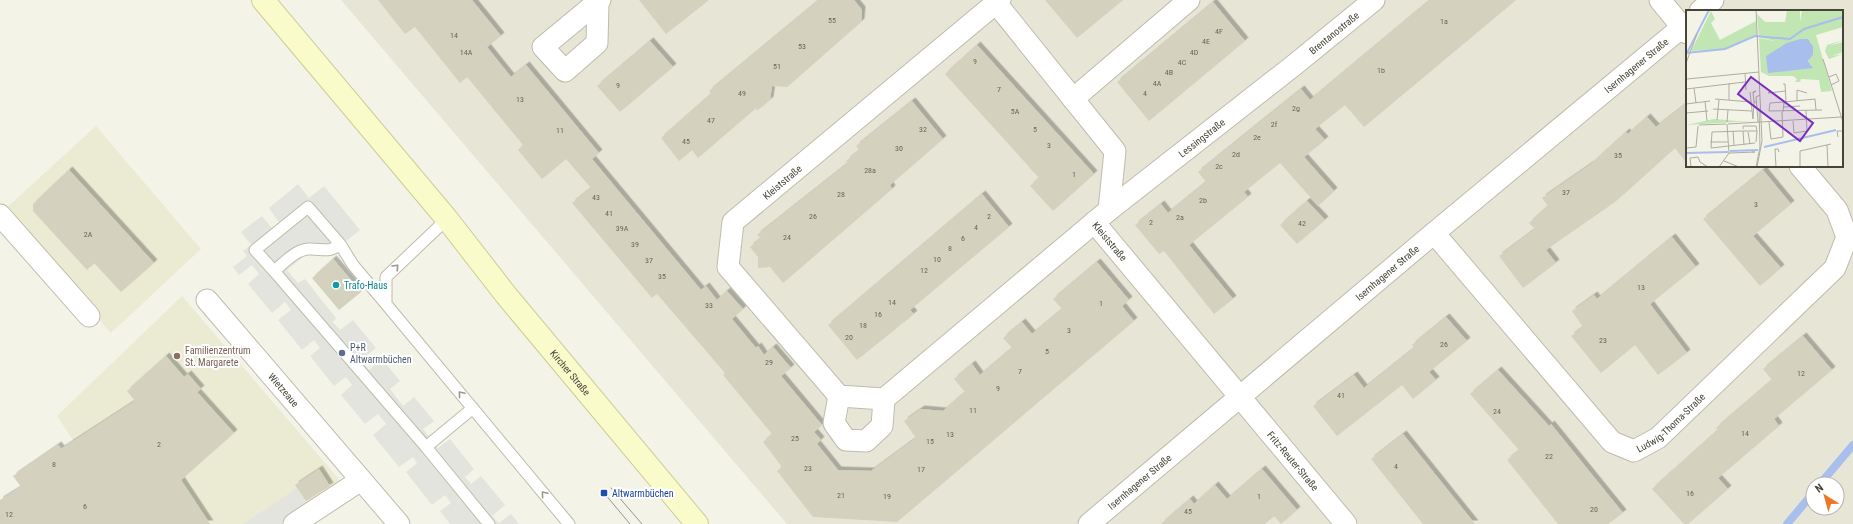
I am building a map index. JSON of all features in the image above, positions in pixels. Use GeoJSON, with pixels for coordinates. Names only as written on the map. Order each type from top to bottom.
{"type":"FeatureCollection","features":[{"type":"Feature","properties":{"kind":"main road","name":"Kircher Straße"},"geometry":{"type":"LineString","coordinates":[[262,0],[447,219],[506,295],[697,524]]}},
{"type":"Feature","properties":{"kind":"street"},"geometry":{"type":"LineString","coordinates":[[1074,99],[1189,0]]}},
{"type":"Feature","properties":{"kind":"street","name":"Brentanostraße"},"geometry":{"type":"LineString","coordinates":[[1293,66],[1374,0]]}},
{"type":"Feature","properties":{"kind":"street"},"geometry":{"type":"LineString","coordinates":[[1660,0],[1685,27]]}},
{"type":"Feature","properties":{"kind":"street"},"geometry":{"type":"LineString","coordinates":[[1701,10],[1713,0]]}},
{"type":"Feature","properties":{"kind":"street"},"geometry":{"type":"LineString","coordinates":[[998,2],[1115,151],[1102,216]]}},
{"type":"Feature","properties":{"kind":"street","name":"Kleiststraße"},"geometry":{"type":"LineString","coordinates":[[839,396],[728,266],[733,222],[998,2]]}},
{"type":"Feature","properties":{"kind":"street","name":"Isernhagener Straße"},"geometry":{"type":"LineString","coordinates":[[1089,524],[1241,398],[1434,233],[1685,27]]}},
{"type":"Feature","properties":{"kind":"street","name":"Lessingstraße"},"geometry":{"type":"LineString","coordinates":[[1102,216],[1293,66]]}},
{"type":"Feature","properties":{"kind":"street","name":"Ludwig-Thoma-Straße"},"geometry":{"type":"LineString","coordinates":[[1434,233],[1612,442],[1634,451],[1658,438],[1835,268],[1847,237],[1837,210],[1801,167]]}},
{"type":"Feature","properties":{"kind":"street"},"geometry":{"type":"LineString","coordinates":[[0,215],[89,316]]}},
{"type":"Feature","properties":{"kind":"street","name":"Kleiststraße"},"geometry":{"type":"LineString","coordinates":[[884,399],[1102,216],[1241,398]]}},
{"type":"Feature","properties":{"kind":"street","name":"Wietzeaue"},"geometry":{"type":"LineString","coordinates":[[207,300],[399,524]]}},
{"type":"Feature","properties":{"kind":"street"},"geometry":{"type":"LineString","coordinates":[[839,396],[884,399],[882,426],[866,442],[846,440],[834,423],[839,396]]}},
{"type":"Feature","properties":{"kind":"street","name":"Fritz-Reuter-Straße"},"geometry":{"type":"LineString","coordinates":[[1241,398],[1346,524]]}},
{"type":"Feature","properties":{"kind":"street"},"geometry":{"type":"LineString","coordinates":[[294,524],[361,480]]}},
{"type":"Feature","properties":{"kind":"lane"},"geometry":{"type":"LineString","coordinates":[[489,524],[426,447],[255,250],[308,207],[340,244],[353,265],[569,524]]}},
{"type":"Feature","properties":{"kind":"lane"},"geometry":{"type":"LineString","coordinates":[[386,304],[386,277],[447,219]]}},
{"type":"Feature","properties":{"kind":"lane"},"geometry":{"type":"LineString","coordinates":[[274,271],[288,259],[306,249],[333,250],[340,244]]}},
{"type":"Feature","properties":{"kind":"lane"},"geometry":{"type":"LineString","coordinates":[[426,447],[473,408]]}},
{"type":"Feature","properties":{"kind":"shaded area"},"geometry":{"type":"Polygon","coordinates":[[[341,0],[1853,0],[1853,524],[787,524],[341,0]]]}},
{"type":"Feature","properties":{"kind":"shaded area"},"geometry":{"type":"Polygon","coordinates":[[[96,126],[201,249],[111,333],[2,212],[96,126]]]}},
{"type":"Feature","properties":{"kind":"shaded area","name":"P+R Altwarmbüchen"},"geometry":{"type":"Polygon","coordinates":[[[298,184],[309,198],[324,186],[360,230],[330,254],[320,243],[287,270],[298,283],[305,279],[336,318],[333,322],[340,330],[353,320],[376,348],[361,360],[369,370],[382,359],[400,381],[390,389],[403,406],[414,397],[434,421],[423,429],[438,448],[450,439],[474,469],[465,477],[471,484],[481,476],[505,505],[492,516],[499,523],[511,514],[519,524],[450,524],[440,511],[451,503],[445,495],[432,505],[406,472],[417,463],[413,457],[399,467],[373,435],[386,424],[378,414],[365,424],[341,395],[352,385],[346,377],[334,386],[310,356],[320,348],[314,340],[302,350],[278,320],[291,310],[285,302],[272,313],[248,284],[259,274],[252,265],[239,275],[233,267],[247,256],[243,251],[251,245],[241,232],[262,216],[272,228],[279,222],[269,208],[298,184]]]}},
{"type":"Feature","properties":{"kind":"shaded area","name":"Familienzentrum St. Margarete"},"geometry":{"type":"Polygon","coordinates":[[[182,296],[338,478],[339,483],[286,524],[128,524],[57,416],[182,296]]]}},
{"type":"Feature","properties":{"kind":"shaded area"},"geometry":{"type":"Polygon","coordinates":[[[297,488],[310,507],[286,524],[243,524],[297,488]]]}},
{"type":"Feature","properties":{"kind":"building"},"geometry":{"type":"Polygon","coordinates":[[[378,0],[472,0],[501,36],[487,47],[511,77],[526,65],[599,153],[592,159],[701,290],[706,286],[717,300],[727,291],[743,309],[732,319],[756,348],[758,346],[764,355],[773,347],[791,368],[781,376],[822,425],[814,432],[821,440],[817,444],[838,470],[871,471],[916,438],[904,421],[921,409],[943,411],[965,392],[954,379],[972,364],[980,375],[1012,348],[1003,338],[1022,322],[1032,334],[1062,309],[1053,299],[1097,262],[1129,300],[1122,306],[1134,321],[897,522],[813,517],[777,471],[782,467],[763,442],[772,434],[723,375],[725,373],[657,294],[652,298],[572,203],[591,188],[566,159],[542,179],[518,150],[523,145],[467,77],[460,83],[415,27],[405,34],[378,0]]]}},
{"type":"Feature","properties":{"kind":"building"},"geometry":{"type":"Polygon","coordinates":[[[639,0],[709,0],[666,34],[639,0]]]}},
{"type":"Feature","properties":{"kind":"building"},"geometry":{"type":"Polygon","coordinates":[[[819,0],[854,0],[862,10],[861,22],[787,87],[772,86],[770,100],[757,111],[756,108],[698,158],[692,150],[679,161],[661,138],[711,94],[709,91],[819,0]]]}},
{"type":"Feature","properties":{"kind":"building"},"geometry":{"type":"Polygon","coordinates":[[[1045,0],[1123,0],[1077,38],[1045,0]]]}},
{"type":"Feature","properties":{"kind":"building"},"geometry":{"type":"Polygon","coordinates":[[[1430,0],[1516,0],[1364,127],[1345,105],[1315,129],[1325,140],[1304,157],[1334,191],[1318,206],[1280,163],[1244,192],[1248,197],[1189,245],[1233,299],[1214,314],[1164,251],[1159,254],[1135,225],[1161,204],[1168,213],[1206,182],[1198,172],[1301,89],[1310,100],[1430,0]]]}},
{"type":"Feature","properties":{"kind":"building"},"geometry":{"type":"Polygon","coordinates":[[[1213,2],[1245,41],[1149,121],[1117,82],[1213,2]]]}},
{"type":"Feature","properties":{"kind":"building"},"geometry":{"type":"Polygon","coordinates":[[[650,41],[673,67],[620,112],[597,86],[650,41]]]}},
{"type":"Feature","properties":{"kind":"building"},"geometry":{"type":"Polygon","coordinates":[[[977,45],[1094,174],[1053,211],[1030,186],[1039,178],[945,74],[977,45]]]}},
{"type":"Feature","properties":{"kind":"building"},"geometry":{"type":"Polygon","coordinates":[[[912,101],[943,139],[890,185],[892,189],[783,283],[770,267],[758,268],[758,257],[750,247],[761,238],[757,235],[848,163],[846,161],[859,150],[856,146],[912,101]]]}},
{"type":"Feature","properties":{"kind":"building"},"geometry":{"type":"Polygon","coordinates":[[[1686,104],[1686,163],[1675,148],[1615,202],[1546,250],[1556,263],[1523,288],[1499,256],[1535,229],[1529,223],[1548,206],[1542,198],[1591,164],[1626,132],[1628,134],[1647,117],[1656,127],[1686,104]]]}},
{"type":"Feature","properties":{"kind":"building"},"geometry":{"type":"Polygon","coordinates":[[[69,170],[154,263],[121,292],[94,263],[87,270],[33,211],[33,204],[69,170]]]}},
{"type":"Feature","properties":{"kind":"building"},"geometry":{"type":"Polygon","coordinates":[[[1763,170],[1791,204],[1753,236],[1781,268],[1760,286],[1703,219],[1763,170]]]}},
{"type":"Feature","properties":{"kind":"building"},"geometry":{"type":"Polygon","coordinates":[[[982,194],[1009,227],[910,310],[914,314],[857,360],[828,325],[982,194]]]}},
{"type":"Feature","properties":{"kind":"building"},"geometry":{"type":"Polygon","coordinates":[[[1307,201],[1325,220],[1297,244],[1280,225],[1307,201]]]}},
{"type":"Feature","properties":{"kind":"building"},"geometry":{"type":"Polygon","coordinates":[[[1672,237],[1696,267],[1650,304],[1687,353],[1658,375],[1635,345],[1601,373],[1571,336],[1583,327],[1572,311],[1594,295],[1597,299],[1672,237]]]}},
{"type":"Feature","properties":{"kind":"building","name":"Trafo-Haus"},"geometry":{"type":"Polygon","coordinates":[[[333,259],[361,292],[339,310],[312,278],[333,259]]]}},
{"type":"Feature","properties":{"kind":"building"},"geometry":{"type":"Polygon","coordinates":[[[1446,317],[1467,341],[1429,372],[1436,380],[1413,399],[1402,385],[1337,436],[1313,406],[1354,375],[1364,388],[1414,348],[1412,345],[1446,317]]]}},
{"type":"Feature","properties":{"kind":"building"},"geometry":{"type":"Polygon","coordinates":[[[1803,336],[1832,370],[1774,419],[1779,426],[1718,478],[1728,489],[1688,524],[1684,524],[1652,489],[1718,430],[1716,428],[1772,380],[1763,369],[1803,336]]]}},
{"type":"Feature","properties":{"kind":"building"},"geometry":{"type":"Polygon","coordinates":[[[166,356],[184,377],[188,374],[201,389],[197,392],[234,433],[181,480],[210,524],[0,524],[0,500],[21,487],[13,476],[58,445],[61,449],[135,401],[127,391],[166,356]]]}},
{"type":"Feature","properties":{"kind":"building"},"geometry":{"type":"Polygon","coordinates":[[[1498,370],[1549,426],[1551,424],[1623,513],[1608,524],[1558,524],[1507,460],[1519,450],[1470,394],[1498,370]]]}},
{"type":"Feature","properties":{"kind":"building"},"geometry":{"type":"Polygon","coordinates":[[[1403,434],[1475,524],[1423,524],[1371,459],[1403,434]]]}},
{"type":"Feature","properties":{"kind":"building"},"geometry":{"type":"Polygon","coordinates":[[[319,469],[330,486],[306,501],[295,485],[319,469]]]}},
{"type":"Feature","properties":{"kind":"building"},"geometry":{"type":"Polygon","coordinates":[[[1262,469],[1297,510],[1281,524],[1274,516],[1265,524],[1161,524],[1190,499],[1194,504],[1215,485],[1227,499],[1262,469]]]}},
{"type":"Feature","properties":{"kind":"waterway"},"geometry":{"type":"LineString","coordinates":[[1827,476],[1853,445]]}},
{"type":"Feature","properties":{"kind":"waterway"},"geometry":{"type":"LineString","coordinates":[[1787,524],[1805,503]]}},
{"type":"Feature","properties":{"kind":"tram line"},"geometry":{"type":"LineString","coordinates":[[611,488],[642,524]]}},
{"type":"Feature","properties":{"kind":"tram line"},"geometry":{"type":"LineString","coordinates":[[604,493],[630,524]]}},
{"type":"Feature","properties":{"kind":"place","name":"Trafo-Haus"},"geometry":{"type":"Point","coordinates":[336,285]}},
{"type":"Feature","properties":{"kind":"place","name":"P+R Altwarmbüchen"},"geometry":{"type":"Point","coordinates":[342,353]}},
{"type":"Feature","properties":{"kind":"place","name":"Familienzentrum St. Margarete"},"geometry":{"type":"Point","coordinates":[177,356]}},
{"type":"Feature","properties":{"kind":"place","name":"Altwarmbüchen"},"geometry":{"type":"Point","coordinates":[604,493]}}]}
